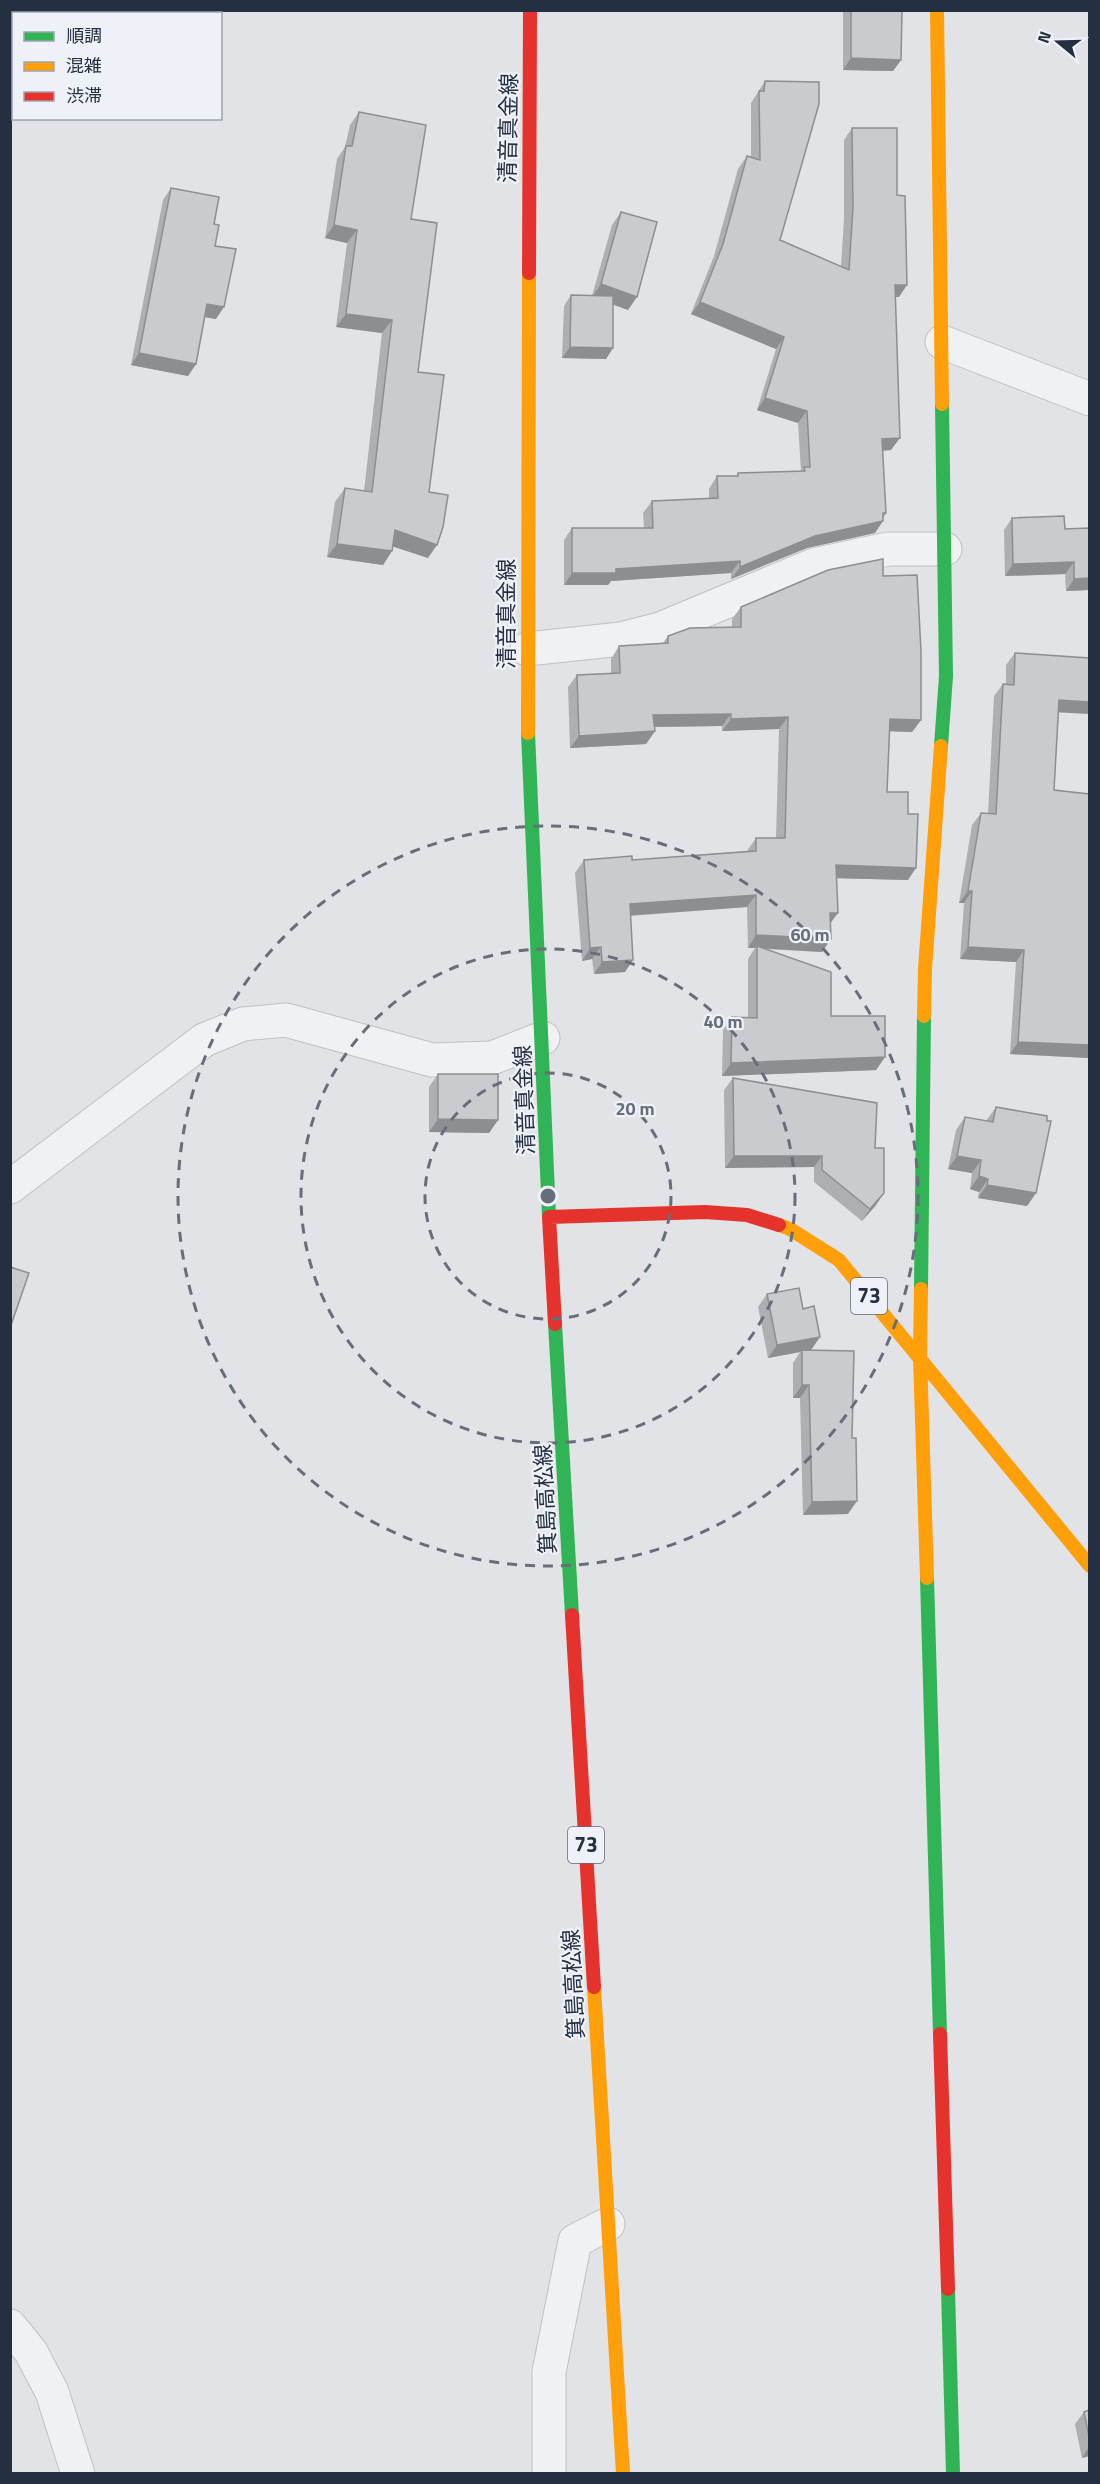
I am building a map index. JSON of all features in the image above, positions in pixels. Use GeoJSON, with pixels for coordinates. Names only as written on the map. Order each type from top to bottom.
{"type":"FeatureCollection","features":[{"type":"Feature","properties":{"kind":"main road","name":"清音真金線"},"geometry":{"type":"LineString","coordinates":[[530,10],[527,649],[530,812],[543,1038],[549,1217]]}},
{"type":"Feature","properties":{"kind":"main road"},"geometry":{"type":"LineString","coordinates":[[937,10],[946,676],[925,969],[920,1356],[953,2474]]}},
{"type":"Feature","properties":{"kind":"main road","name":"73"},"geometry":{"type":"LineString","coordinates":[[549,1217],[705,1212],[747,1215],[790,1229],[838,1260],[920,1356],[1089,1566]]}},
{"type":"Feature","properties":{"kind":"main road","name":"箕島高松線"},"geometry":{"type":"LineString","coordinates":[[549,1217],[623,2474]]}},
{"type":"Feature","properties":{"kind":"street"},"geometry":{"type":"LineString","coordinates":[[10,12],[19,10]]}},
{"type":"Feature","properties":{"kind":"street"},"geometry":{"type":"LineString","coordinates":[[942,342],[1089,399]]}},
{"type":"Feature","properties":{"kind":"street"},"geometry":{"type":"LineString","coordinates":[[527,649],[621,639],[660,629],[814,565],[888,549],[945,549]]}},
{"type":"Feature","properties":{"kind":"street"},"geometry":{"type":"LineString","coordinates":[[10,1187],[204,1040],[243,1024],[286,1020],[432,1060],[492,1058],[543,1038]]}},
{"type":"Feature","properties":{"kind":"street"},"geometry":{"type":"LineString","coordinates":[[549,2474],[549,2372],[575,2241],[608,2224]]}},
{"type":"Feature","properties":{"kind":"street"},"geometry":{"type":"LineString","coordinates":[[10,2326],[31,2352],[52,2392],[78,2474]]}},
{"type":"Feature","properties":{"kind":"building"},"geometry":{"type":"Polygon","coordinates":[[[57,10],[113,10],[118,12],[56,12],[57,10]]]}},
{"type":"Feature","properties":{"kind":"building"},"geometry":{"type":"Polygon","coordinates":[[[851,10],[902,10],[901,60],[851,58],[851,10]]]}},
{"type":"Feature","properties":{"kind":"building"},"geometry":{"type":"Polygon","coordinates":[[[765,81],[819,82],[819,104],[780,240],[849,270],[853,207],[852,128],[897,128],[897,195],[905,196],[907,285],[895,285],[900,438],[882,439],[886,513],[883,513],[883,521],[815,536],[740,567],[740,561],[616,569],[616,573],[572,573],[572,528],[653,528],[652,501],[718,498],[717,476],[738,476],[738,473],[805,471],[804,467],[810,467],[807,411],[765,398],[784,337],[700,302],[723,244],[747,156],[760,160],[759,91],[764,91],[765,81]]]}},
{"type":"Feature","properties":{"kind":"building"},"geometry":{"type":"Polygon","coordinates":[[[359,112],[426,125],[411,219],[437,223],[418,372],[444,375],[429,492],[448,495],[443,527],[437,545],[395,530],[392,551],[337,544],[345,488],[372,492],[392,320],[346,314],[357,230],[334,225],[346,146],[352,146],[359,112]]]}},
{"type":"Feature","properties":{"kind":"building"},"geometry":{"type":"Polygon","coordinates":[[[171,188],[219,197],[214,224],[219,225],[215,246],[236,249],[224,307],[207,304],[196,364],[139,353],[171,188]]]}},
{"type":"Feature","properties":{"kind":"building"},"geometry":{"type":"Polygon","coordinates":[[[621,212],[657,222],[637,297],[601,284],[621,212]]]}},
{"type":"Feature","properties":{"kind":"building"},"geometry":{"type":"Polygon","coordinates":[[[571,295],[613,296],[613,348],[570,347],[571,295]]]}},
{"type":"Feature","properties":{"kind":"building"},"geometry":{"type":"Polygon","coordinates":[[[1064,516],[1065,529],[1089,528],[1089,578],[1074,579],[1074,562],[1013,564],[1012,518],[1064,516]]]}},
{"type":"Feature","properties":{"kind":"building"},"geometry":{"type":"Polygon","coordinates":[[[883,559],[883,576],[917,575],[921,651],[921,720],[890,719],[887,792],[908,792],[908,814],[918,814],[916,868],[836,865],[838,913],[830,913],[831,939],[756,935],[756,895],[630,904],[633,960],[602,962],[601,947],[590,948],[584,860],[632,856],[632,860],[756,851],[756,838],[785,838],[788,717],[731,719],[731,714],[653,715],[655,731],[579,736],[577,675],[620,673],[619,646],[668,643],[668,636],[690,628],[741,627],[741,607],[828,570],[883,559]]]}},
{"type":"Feature","properties":{"kind":"building"},"geometry":{"type":"Polygon","coordinates":[[[1015,653],[1089,658],[1089,702],[1059,700],[1054,790],[1089,794],[1089,1045],[1018,1042],[1024,950],[968,947],[972,891],[968,891],[981,813],[996,814],[1003,684],[1014,685],[1015,653]]]}},
{"type":"Feature","properties":{"kind":"building"},"geometry":{"type":"Polygon","coordinates":[[[757,946],[831,972],[831,1016],[885,1016],[885,1057],[731,1063],[732,1017],[757,1018],[757,946]]]}},
{"type":"Feature","properties":{"kind":"building"},"geometry":{"type":"Polygon","coordinates":[[[438,1074],[498,1074],[498,1120],[438,1119],[438,1074]]]}},
{"type":"Feature","properties":{"kind":"building"},"geometry":{"type":"Polygon","coordinates":[[[733,1078],[877,1103],[875,1148],[884,1148],[884,1193],[870,1209],[822,1170],[822,1156],[734,1156],[733,1078]]]}},
{"type":"Feature","properties":{"kind":"building"},"geometry":{"type":"Polygon","coordinates":[[[996,1107],[1047,1116],[1047,1121],[1051,1121],[1036,1193],[987,1185],[988,1179],[979,1176],[981,1160],[957,1156],[965,1117],[993,1122],[996,1107]]]}},
{"type":"Feature","properties":{"kind":"building"},"geometry":{"type":"Polygon","coordinates":[[[10,1267],[29,1273],[10,1328],[10,1267]]]}},
{"type":"Feature","properties":{"kind":"building"},"geometry":{"type":"Polygon","coordinates":[[[799,1288],[803,1309],[814,1306],[820,1337],[777,1345],[767,1294],[799,1288]]]}},
{"type":"Feature","properties":{"kind":"building"},"geometry":{"type":"Polygon","coordinates":[[[802,1350],[854,1351],[852,1438],[856,1438],[857,1501],[812,1502],[809,1385],[802,1385],[802,1350]]]}},
{"type":"Feature","properties":{"kind":"building"},"geometry":{"type":"Polygon","coordinates":[[[1089,2410],[1089,2437],[1084,2412],[1089,2410]]]}},
{"type":"Feature","properties":{"kind":"traffic: fast"},"geometry":{"type":"LineString","coordinates":[[941,746],[946,676],[942,404]]}},
{"type":"Feature","properties":{"kind":"traffic: fast"},"geometry":{"type":"LineString","coordinates":[[528,733],[549,1217]]}},
{"type":"Feature","properties":{"kind":"traffic: fast"},"geometry":{"type":"LineString","coordinates":[[921,1289],[924,1016]]}},
{"type":"Feature","properties":{"kind":"traffic: fast"},"geometry":{"type":"LineString","coordinates":[[555,1324],[572,1615]]}},
{"type":"Feature","properties":{"kind":"traffic: fast"},"geometry":{"type":"LineString","coordinates":[[927,1578],[940,2034]]}},
{"type":"Feature","properties":{"kind":"traffic: fast"},"geometry":{"type":"LineString","coordinates":[[948,2289],[953,2474]]}},
{"type":"Feature","properties":{"kind":"traffic: slow"},"geometry":{"type":"LineString","coordinates":[[937,10],[942,404]]}},
{"type":"Feature","properties":{"kind":"traffic: slow"},"geometry":{"type":"LineString","coordinates":[[528,733],[529,273]]}},
{"type":"Feature","properties":{"kind":"traffic: slow"},"geometry":{"type":"LineString","coordinates":[[924,1016],[925,969],[941,746]]}},
{"type":"Feature","properties":{"kind":"traffic: slow"},"geometry":{"type":"LineString","coordinates":[[779,1225],[790,1229],[839,1260],[1090,1566]]}},
{"type":"Feature","properties":{"kind":"traffic: slow"},"geometry":{"type":"LineString","coordinates":[[921,1289],[920,1356],[927,1578]]}},
{"type":"Feature","properties":{"kind":"traffic: slow"},"geometry":{"type":"LineString","coordinates":[[594,1987],[623,2474]]}},
{"type":"Feature","properties":{"kind":"traffic: jam"},"geometry":{"type":"LineString","coordinates":[[529,273],[530,10]]}},
{"type":"Feature","properties":{"kind":"traffic: jam"},"geometry":{"type":"LineString","coordinates":[[555,1324],[549,1217],[705,1212],[747,1215],[779,1225]]}},
{"type":"Feature","properties":{"kind":"traffic: jam"},"geometry":{"type":"LineString","coordinates":[[572,1615],[594,1987]]}},
{"type":"Feature","properties":{"kind":"traffic: jam"},"geometry":{"type":"LineString","coordinates":[[940,2034],[948,2289]]}}]}
